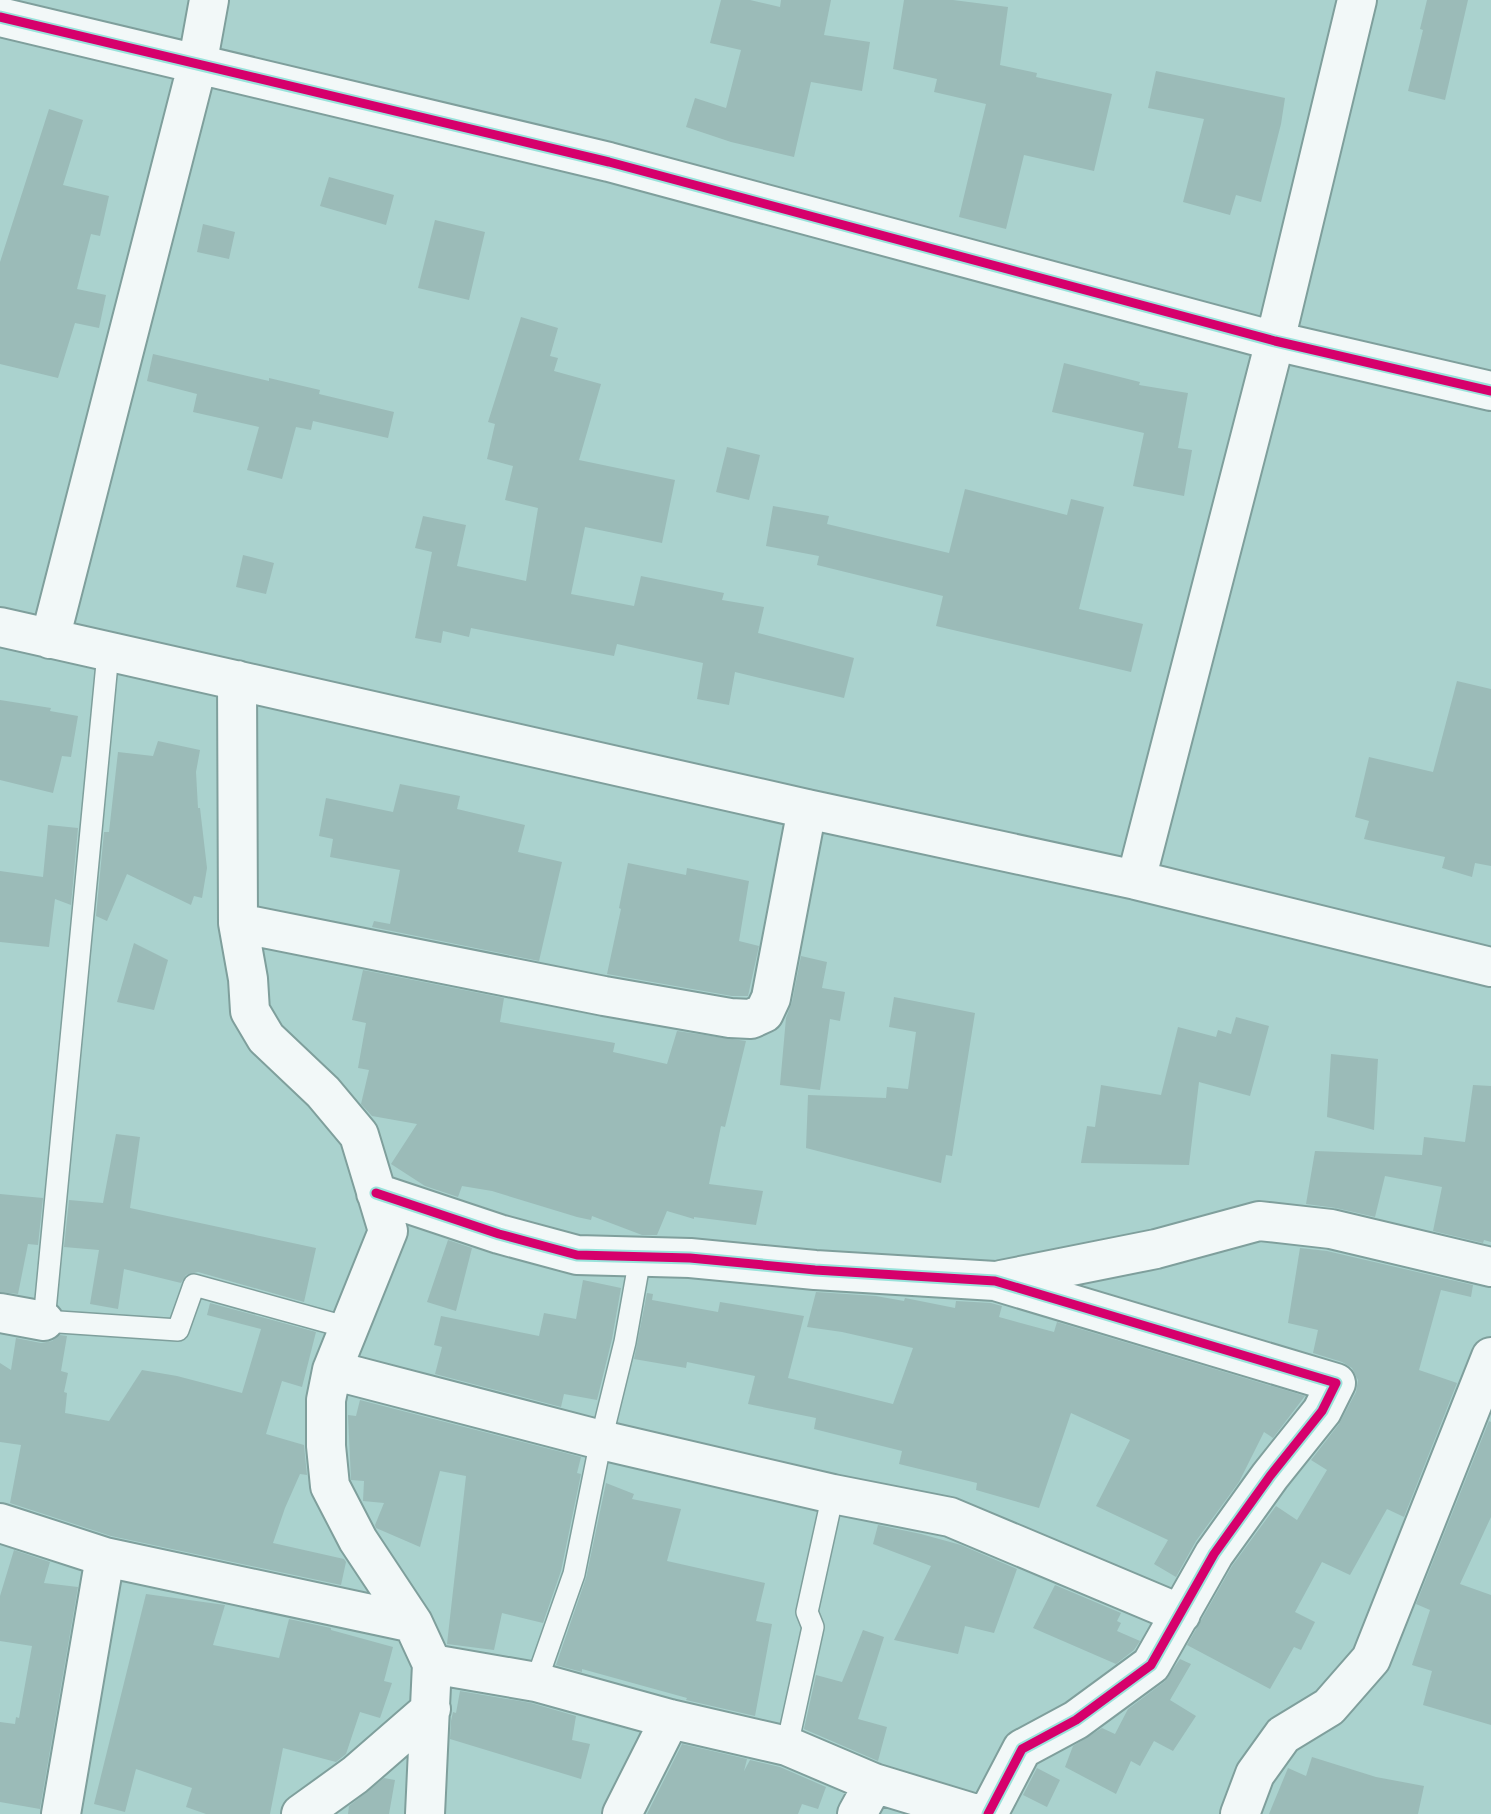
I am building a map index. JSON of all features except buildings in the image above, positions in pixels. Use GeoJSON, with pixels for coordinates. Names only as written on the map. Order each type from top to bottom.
{"type":"FeatureCollection","features":[{"type":"Feature","properties":{"kind":"street"},"geometry":{"type":"LineString","coordinates":[[50,639],[197,66],[209,0]]}},
{"type":"Feature","properties":{"kind":"street"},"geometry":{"type":"LineString","coordinates":[[1136,880],[1275,341],[1357,0]]}},
{"type":"Feature","properties":{"kind":"street"},"geometry":{"type":"LineString","coordinates":[[0,18],[610,162],[1275,341],[1491,391]]}},
{"type":"Feature","properties":{"kind":"street"},"geometry":{"type":"LineString","coordinates":[[0,627],[807,809],[1136,880],[1491,967]]}},
{"type":"Feature","properties":{"kind":"street"},"geometry":{"type":"LineString","coordinates":[[237,680],[238,923],[248,979],[250,1011],[266,1038],[323,1092],[359,1135],[388,1231],[332,1370],[326,1400],[326,1446],[330,1486],[358,1540],[413,1623],[432,1664],[425,1814]]}},
{"type":"Feature","properties":{"kind":"street"},"geometry":{"type":"LineString","coordinates":[[238,923],[604,996],[730,1018],[751,1019],[764,1013],[771,998],[807,809]]}},
{"type":"Feature","properties":{"kind":"street"},"geometry":{"type":"LineString","coordinates":[[376,1193],[499,1234],[577,1255],[690,1258],[815,1270],[995,1281],[1336,1383],[1322,1411],[1270,1476],[1214,1554],[1151,1665],[1076,1720],[1022,1749],[988,1814]]}},
{"type":"Feature","properties":{"kind":"street"},"geometry":{"type":"LineString","coordinates":[[995,1281],[1156,1249],[1259,1221],[1331,1229],[1491,1267]]}},
{"type":"Feature","properties":{"kind":"street"},"geometry":{"type":"LineString","coordinates":[[0,1313],[44,1321]]}},
{"type":"Feature","properties":{"kind":"street"},"geometry":{"type":"LineString","coordinates":[[1240,1814],[1255,1774],[1283,1735],[1329,1707],[1371,1659],[1491,1357]]}},
{"type":"Feature","properties":{"kind":"street"},"geometry":{"type":"LineString","coordinates":[[332,1370],[601,1440],[833,1494],[950,1517],[1181,1614]]}},
{"type":"Feature","properties":{"kind":"street"},"geometry":{"type":"LineString","coordinates":[[0,1523],[105,1557],[413,1623]]}},
{"type":"Feature","properties":{"kind":"street"},"geometry":{"type":"LineString","coordinates":[[61,1814],[105,1557]]}},
{"type":"Feature","properties":{"kind":"street"},"geometry":{"type":"LineString","coordinates":[[432,1664],[536,1682],[670,1719],[787,1746],[866,1799],[976,1814]]}},
{"type":"Feature","properties":{"kind":"street"},"geometry":{"type":"LineString","coordinates":[[301,1814],[355,1775],[431,1709]]}},
{"type":"Feature","properties":{"kind":"street"},"geometry":{"type":"LineString","coordinates":[[622,1814],[670,1719]]}},
{"type":"Feature","properties":{"kind":"lane"},"geometry":{"type":"LineString","coordinates":[[108,653],[44,1321],[177,1330],[194,1285],[349,1328]]}},
{"type":"Feature","properties":{"kind":"lane"},"geometry":{"type":"LineString","coordinates":[[536,1682],[574,1574],[601,1440],[625,1342],[640,1258]]}},
{"type":"Feature","properties":{"kind":"lane"},"geometry":{"type":"LineString","coordinates":[[787,1746],[813,1627],[807,1612],[833,1494]]}},
{"type":"Feature","properties":{"kind":"cycle path"},"geometry":{"type":"LineString","coordinates":[[0,17],[609,162],[1275,341],[1491,391]]}},
{"type":"Feature","properties":{"kind":"cycle path"},"geometry":{"type":"LineString","coordinates":[[376,1193],[499,1234],[577,1255],[690,1258],[815,1270],[995,1281],[1336,1383],[1322,1411],[1270,1476],[1214,1554],[1151,1665],[1076,1720],[1022,1749],[988,1814]]}}]}
